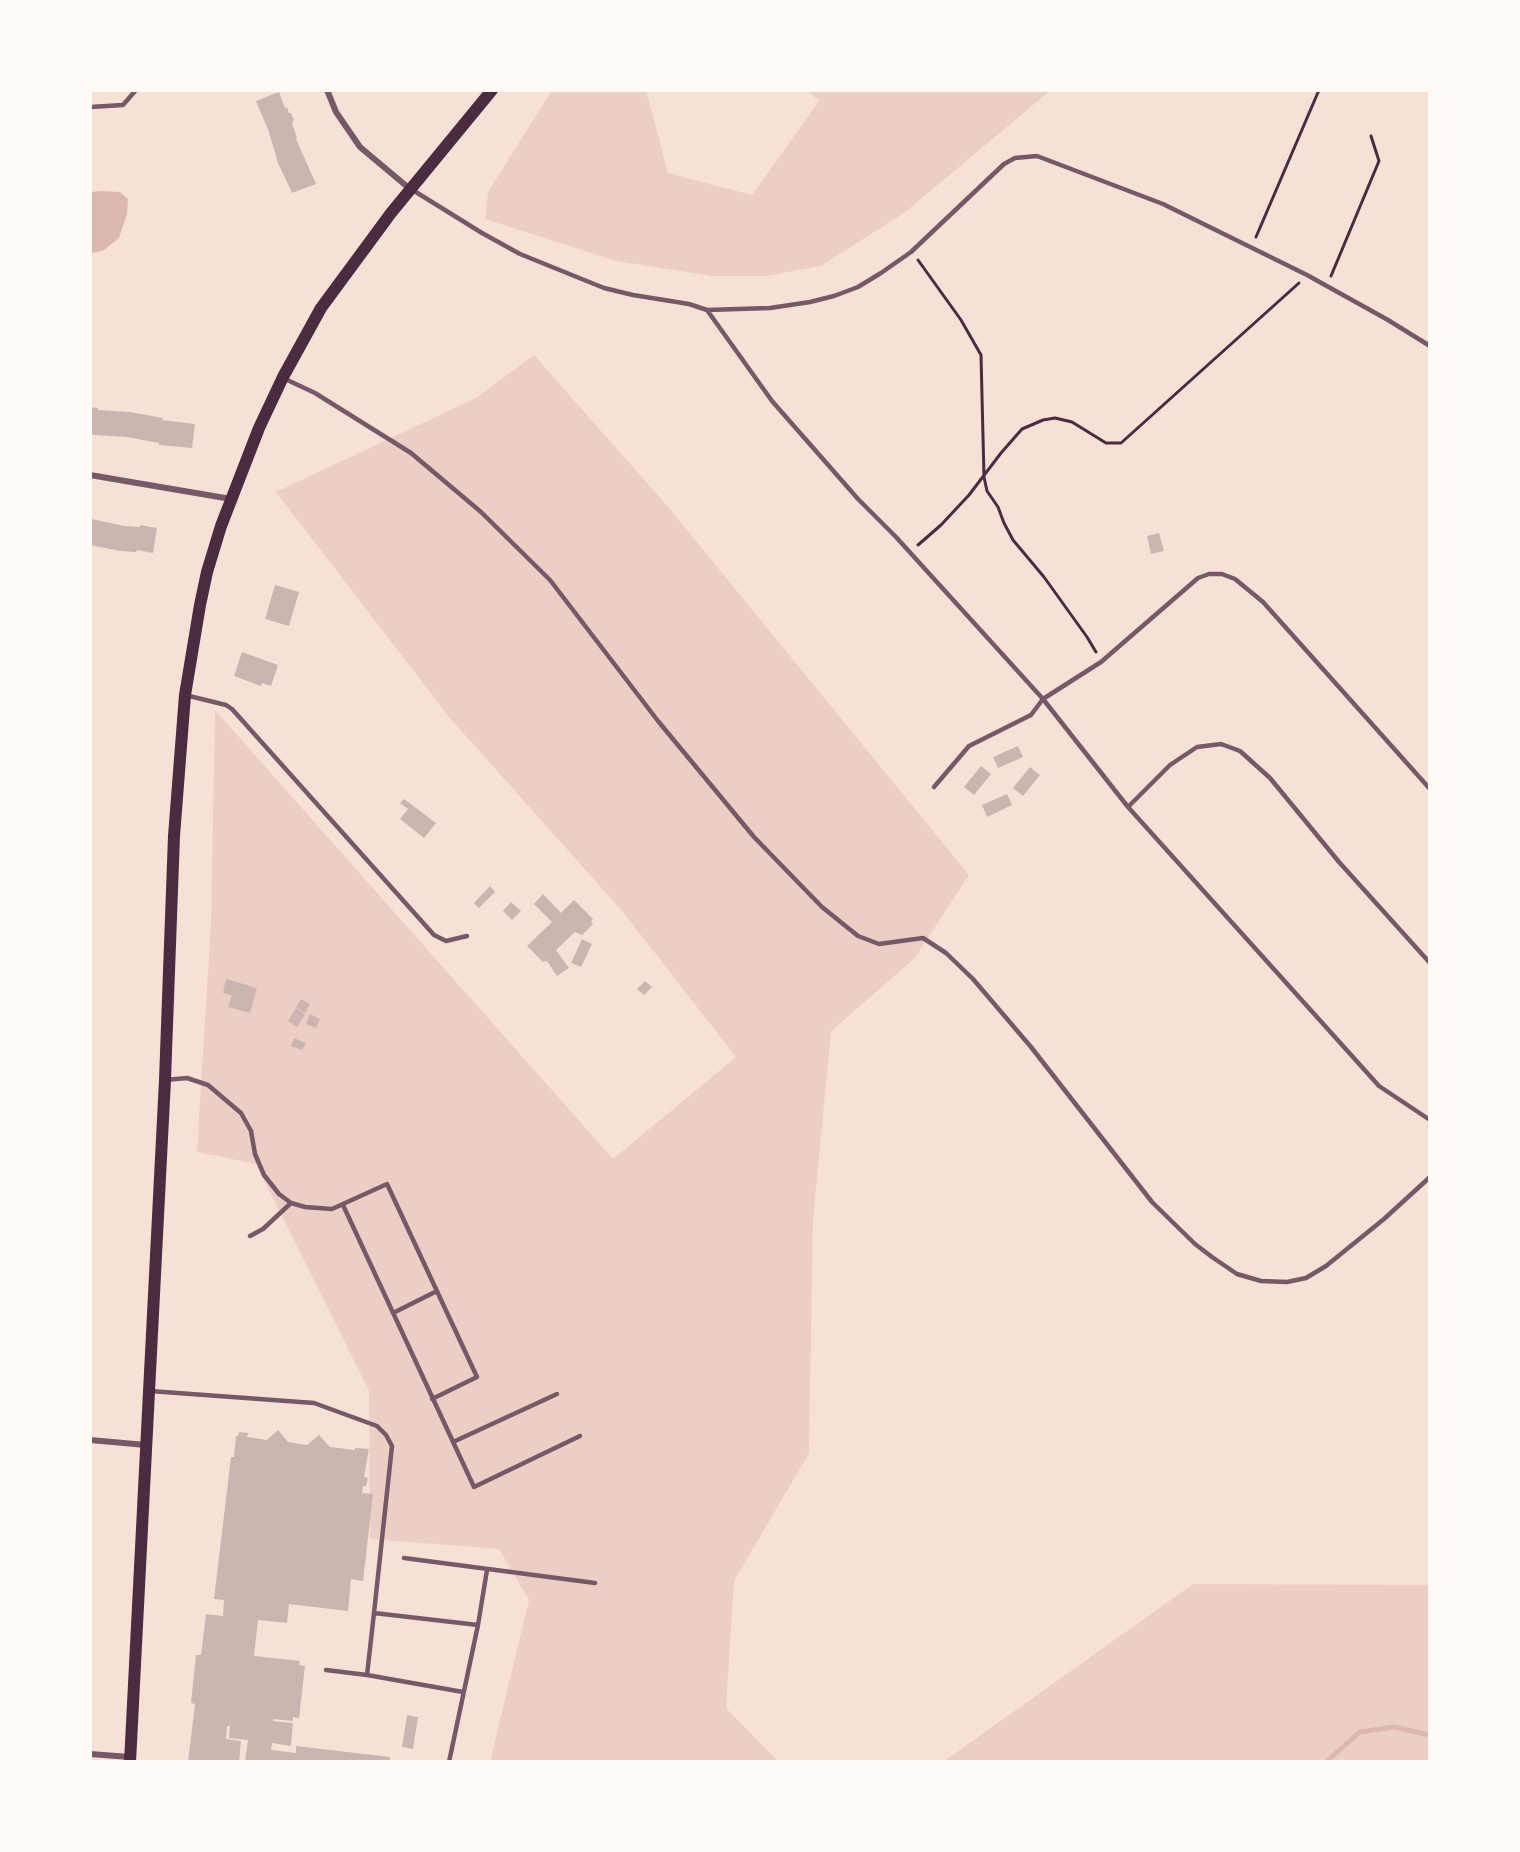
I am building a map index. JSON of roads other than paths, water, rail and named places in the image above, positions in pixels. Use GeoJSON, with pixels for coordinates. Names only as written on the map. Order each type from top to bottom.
{"type":"FeatureCollection","features":[{"type":"Feature","properties":{"kind":"main road"},"geometry":{"type":"LineString","coordinates":[[130,1759],[165,1080],[174,836],[185,694],[200,604],[207,572],[231,499],[259,428],[283,377],[336,286],[492,90]]}},
{"type":"Feature","properties":{"kind":"street"},"geometry":{"type":"LineString","coordinates":[[327,90],[336,112],[360,147],[411,189]]}},
{"type":"Feature","properties":{"kind":"street"},"geometry":{"type":"LineString","coordinates":[[90,474],[231,499]]}},
{"type":"Feature","properties":{"kind":"street"},"geometry":{"type":"LineString","coordinates":[[90,1440],[146,1445]]}},
{"type":"Feature","properties":{"kind":"street"},"geometry":{"type":"LineString","coordinates":[[90,1754],[130,1759]]}},
{"type":"Feature","properties":{"kind":"lane"},"geometry":{"type":"LineString","coordinates":[[90,107],[123,105],[136,90]]}},
{"type":"Feature","properties":{"kind":"lane"},"geometry":{"type":"LineString","coordinates":[[411,189],[482,233],[531,258],[604,288],[689,304],[707,310],[770,308],[810,302],[858,287],[911,252],[1004,164],[1015,158],[1037,156],[1163,204],[1252,247],[1327,286],[1430,346]]}},
{"type":"Feature","properties":{"kind":"lane"},"geometry":{"type":"LineString","coordinates":[[707,310],[772,401],[858,499],[910,552],[1043,699],[1128,807],[1379,1086],[1430,1120]]}},
{"type":"Feature","properties":{"kind":"lane"},"geometry":{"type":"LineString","coordinates":[[283,377],[315,393],[411,453],[481,512],[549,580],[658,721],[754,837],[822,907],[858,936],[879,944],[923,938],[945,953],[973,978],[1031,1047],[1152,1202],[1195,1244],[1212,1257],[1237,1274],[1261,1281],[1287,1282],[1306,1278],[1326,1266],[1384,1219],[1430,1177]]}},
{"type":"Feature","properties":{"kind":"lane"},"geometry":{"type":"LineString","coordinates":[[934,787],[969,746],[1031,715],[1043,699],[1101,662],[1198,578],[1209,574],[1222,574],[1234,579],[1263,602],[1430,789]]}},
{"type":"Feature","properties":{"kind":"lane"},"geometry":{"type":"LineString","coordinates":[[185,694],[226,705],[232,709],[434,934],[446,941],[467,936]]}},
{"type":"Feature","properties":{"kind":"lane"},"geometry":{"type":"LineString","coordinates":[[1128,807],[1170,765],[1197,747],[1221,744],[1240,751],[1270,778],[1339,862],[1430,963]]}},
{"type":"Feature","properties":{"kind":"lane"},"geometry":{"type":"LineString","coordinates":[[165,1080],[186,1078],[208,1085],[241,1113],[251,1131],[255,1154],[264,1175],[279,1194],[291,1203],[305,1207],[332,1209],[387,1184],[477,1377],[432,1399]]}},
{"type":"Feature","properties":{"kind":"lane"},"geometry":{"type":"LineString","coordinates":[[250,1236],[277,1218],[291,1203]]}},
{"type":"Feature","properties":{"kind":"lane"},"geometry":{"type":"LineString","coordinates":[[343,1205],[474,1486],[580,1436]]}},
{"type":"Feature","properties":{"kind":"lane"},"geometry":{"type":"LineString","coordinates":[[393,1313],[437,1291]]}},
{"type":"Feature","properties":{"kind":"lane"},"geometry":{"type":"LineString","coordinates":[[150,1391],[314,1404],[376,1426],[386,1435],[392,1446],[367,1675]]}},
{"type":"Feature","properties":{"kind":"lane"},"geometry":{"type":"LineString","coordinates":[[453,1442],[557,1394]]}},
{"type":"Feature","properties":{"kind":"lane"},"geometry":{"type":"LineString","coordinates":[[404,1558],[595,1583]]}},
{"type":"Feature","properties":{"kind":"lane"},"geometry":{"type":"LineString","coordinates":[[449,1762],[478,1625],[487,1570]]}},
{"type":"Feature","properties":{"kind":"lane"},"geometry":{"type":"LineString","coordinates":[[374,1613],[478,1625]]}},
{"type":"Feature","properties":{"kind":"lane"},"geometry":{"type":"LineString","coordinates":[[326,1670],[463,1692]]}},
{"type":"Feature","properties":{"kind":"waterway"},"geometry":{"type":"LineString","coordinates":[[1326,1762],[1360,1732],[1394,1727],[1430,1735]]}}]}
